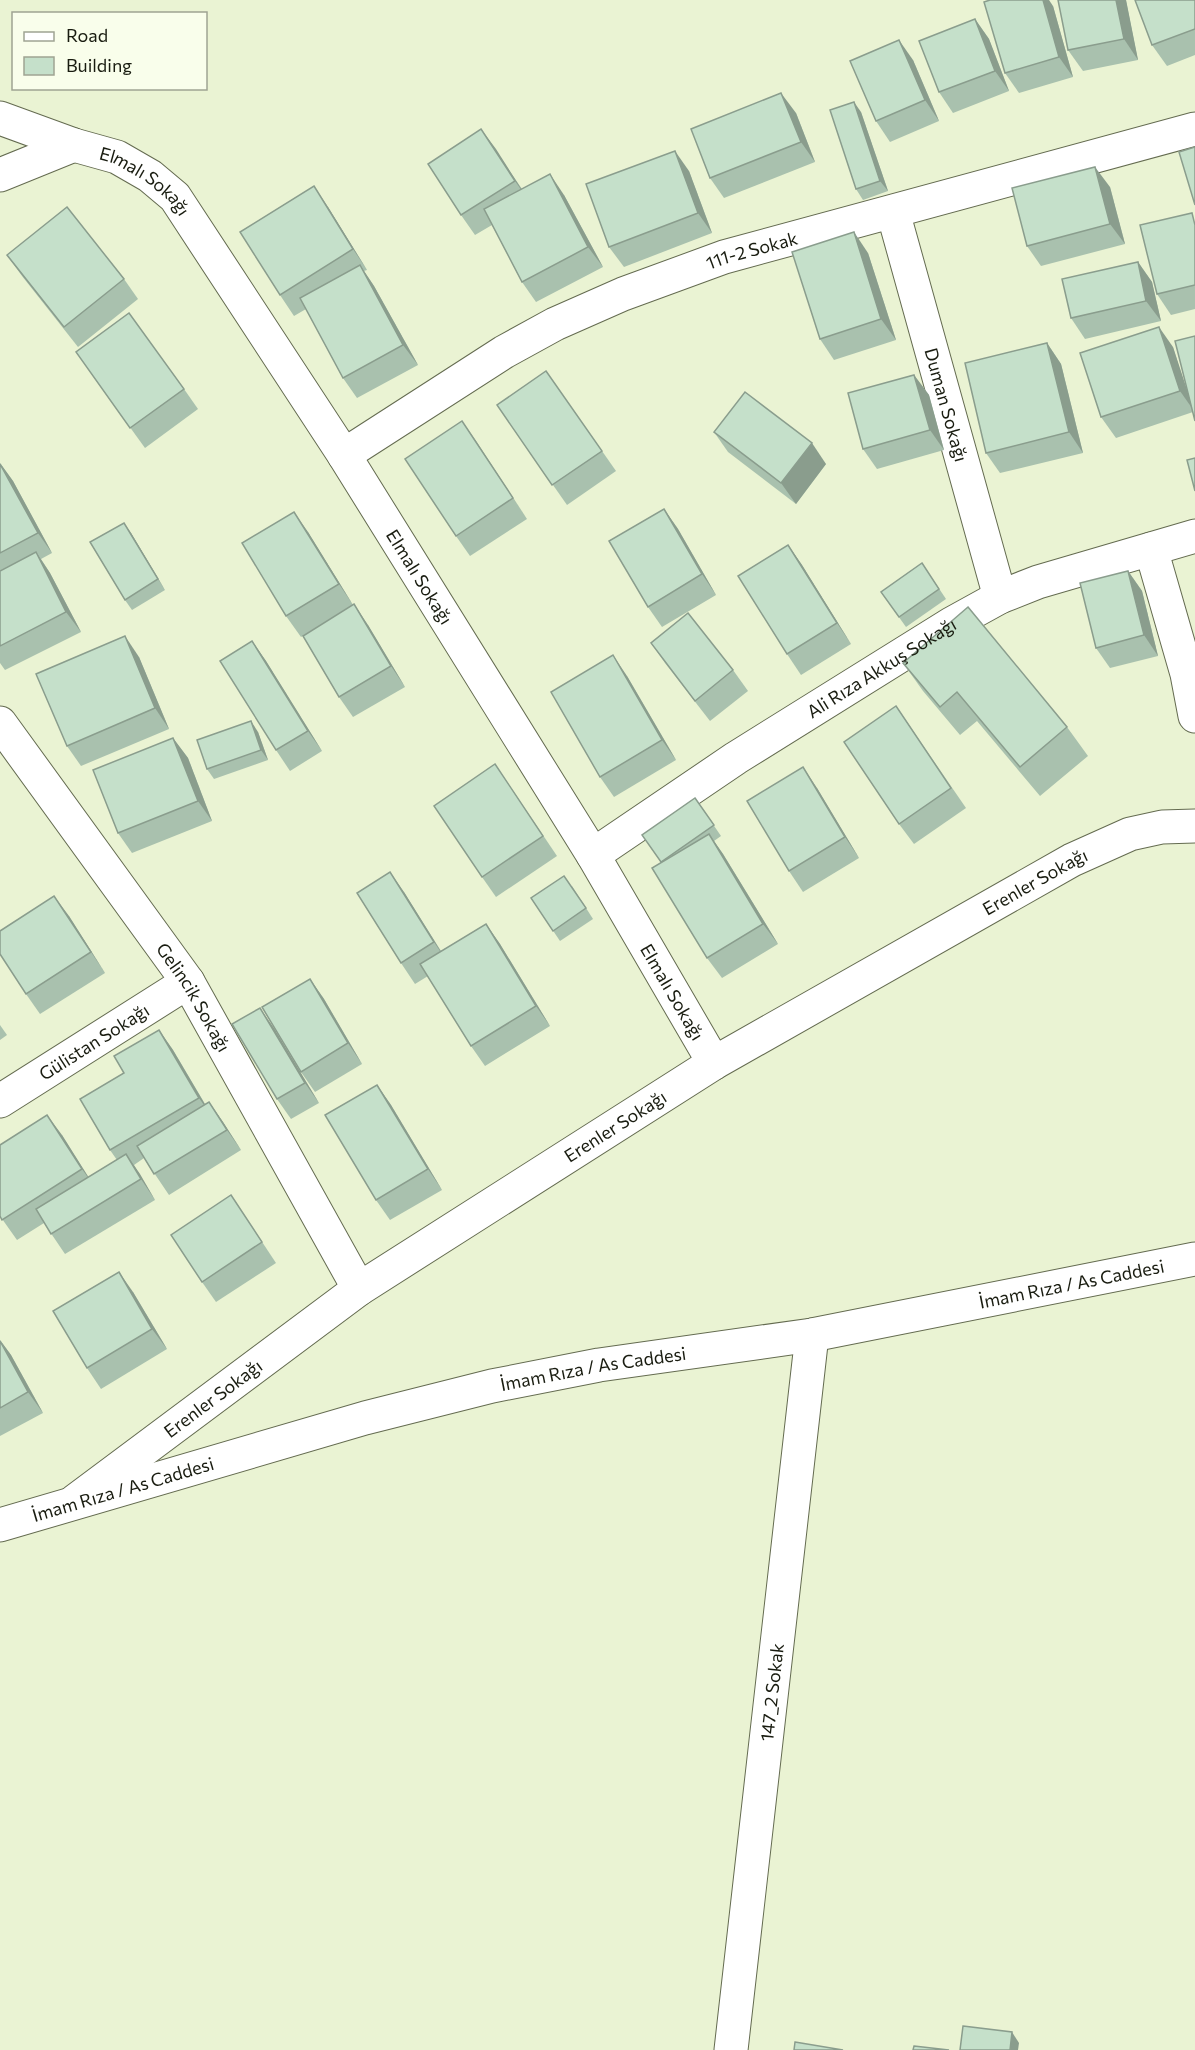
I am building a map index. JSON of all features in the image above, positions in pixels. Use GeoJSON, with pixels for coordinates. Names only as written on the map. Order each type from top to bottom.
{"type":"FeatureCollection","features":[{"type":"Feature","properties":{"kind":"street","name":"Elmalı Sokağı"},"geometry":{"type":"LineString","coordinates":[[0,118],[74,145],[117,157],[150,176],[175,197],[344,455],[593,855],[714,1063]]}},
{"type":"Feature","properties":{"kind":"street","name":"111-2 Sokak"},"geometry":{"type":"LineString","coordinates":[[344,455],[504,352],[555,324],[623,294],[724,257],[1195,129]]}},
{"type":"Feature","properties":{"kind":"street"},"geometry":{"type":"LineString","coordinates":[[0,176],[74,145]]}},
{"type":"Feature","properties":{"kind":"street","name":"Duman Sokağı"},"geometry":{"type":"LineString","coordinates":[[893,212],[1000,597]]}},
{"type":"Feature","properties":{"kind":"street","name":"Ali Rıza Akkuş Sokağı"},"geometry":{"type":"LineString","coordinates":[[593,855],[736,758],[951,624],[1000,597],[1038,582],[1195,536]]}},
{"type":"Feature","properties":{"kind":"street"},"geometry":{"type":"LineString","coordinates":[[1151,549],[1187,674],[1195,716]]}},
{"type":"Feature","properties":{"kind":"street","name":"Gelincik Sokağı"},"geometry":{"type":"LineString","coordinates":[[0,723],[188,982],[359,1289]]}},
{"type":"Feature","properties":{"kind":"street","name":"Erenler Sokağı"},"geometry":{"type":"LineString","coordinates":[[75,1501],[359,1289],[714,1063],[1072,860],[1130,834],[1162,827],[1195,826]]}},
{"type":"Feature","properties":{"kind":"street","name":"Gülistan Sokağı"},"geometry":{"type":"LineString","coordinates":[[0,1101],[188,982]]}},
{"type":"Feature","properties":{"kind":"street","name":"İmam Rıza / As Caddesi"},"geometry":{"type":"LineString","coordinates":[[0,1525],[75,1501],[365,1418],[492,1386],[599,1365],[812,1335],[1195,1259]]}},
{"type":"Feature","properties":{"kind":"street","name":"147_2 Sokak"},"geometry":{"type":"LineString","coordinates":[[731,2050],[812,1335]]}},
{"type":"Feature","properties":{"kind":"building"},"geometry":{"type":"Polygon","coordinates":[[[1043,0],[1059,57],[1005,73],[984,2],[1043,0]]]}},
{"type":"Feature","properties":{"kind":"building"},"geometry":{"type":"Polygon","coordinates":[[[1058,0],[1116,0],[1124,39],[1068,50],[1058,0]]]}},
{"type":"Feature","properties":{"kind":"building"},"geometry":{"type":"Polygon","coordinates":[[[1135,0],[1195,0],[1195,29],[1152,45],[1135,0]]]}},
{"type":"Feature","properties":{"kind":"building"},"geometry":{"type":"Polygon","coordinates":[[[975,19],[995,71],[939,92],[919,41],[975,19]]]}},
{"type":"Feature","properties":{"kind":"building"},"geometry":{"type":"Polygon","coordinates":[[[899,40],[925,100],[876,121],[850,61],[899,40]]]}},
{"type":"Feature","properties":{"kind":"building"},"geometry":{"type":"Polygon","coordinates":[[[781,93],[801,142],[710,178],[691,129],[781,93]]]}},
{"type":"Feature","properties":{"kind":"building"},"geometry":{"type":"Polygon","coordinates":[[[854,102],[880,181],[856,189],[830,110],[854,102]]]}},
{"type":"Feature","properties":{"kind":"building"},"geometry":{"type":"Polygon","coordinates":[[[481,129],[515,181],[461,215],[428,164],[481,129]]]}},
{"type":"Feature","properties":{"kind":"building"},"geometry":{"type":"Polygon","coordinates":[[[1195,147],[1195,205],[1179,152],[1195,147]]]}},
{"type":"Feature","properties":{"kind":"building"},"geometry":{"type":"Polygon","coordinates":[[[675,151],[698,213],[609,247],[586,184],[675,151]]]}},
{"type":"Feature","properties":{"kind":"building"},"geometry":{"type":"Polygon","coordinates":[[[1095,167],[1110,224],[1027,246],[1012,188],[1095,167]]]}},
{"type":"Feature","properties":{"kind":"building"},"geometry":{"type":"Polygon","coordinates":[[[550,174],[588,247],[522,282],[484,209],[550,174]]]}},
{"type":"Feature","properties":{"kind":"building"},"geometry":{"type":"Polygon","coordinates":[[[314,186],[353,249],[280,295],[240,232],[314,186]]]}},
{"type":"Feature","properties":{"kind":"building"},"geometry":{"type":"Polygon","coordinates":[[[67,207],[124,279],[64,327],[7,255],[67,207]]]}},
{"type":"Feature","properties":{"kind":"building"},"geometry":{"type":"Polygon","coordinates":[[[1192,213],[1195,225],[1195,285],[1157,294],[1140,225],[1192,213]]]}},
{"type":"Feature","properties":{"kind":"building"},"geometry":{"type":"Polygon","coordinates":[[[854,232],[881,319],[820,339],[792,252],[854,232]]]}},
{"type":"Feature","properties":{"kind":"building"},"geometry":{"type":"Polygon","coordinates":[[[1138,262],[1146,301],[1071,318],[1062,279],[1138,262]]]}},
{"type":"Feature","properties":{"kind":"building"},"geometry":{"type":"Polygon","coordinates":[[[360,265],[403,345],[343,378],[300,298],[360,265]]]}},
{"type":"Feature","properties":{"kind":"building"},"geometry":{"type":"Polygon","coordinates":[[[129,313],[184,389],[130,428],[76,352],[129,313]]]}},
{"type":"Feature","properties":{"kind":"building"},"geometry":{"type":"Polygon","coordinates":[[[1159,327],[1180,391],[1101,417],[1080,353],[1159,327]]]}},
{"type":"Feature","properties":{"kind":"building"},"geometry":{"type":"Polygon","coordinates":[[[1195,336],[1195,421],[1175,341],[1195,336]]]}},
{"type":"Feature","properties":{"kind":"building"},"geometry":{"type":"Polygon","coordinates":[[[1047,343],[1069,432],[986,453],[965,363],[1047,343]]]}},
{"type":"Feature","properties":{"kind":"building"},"geometry":{"type":"Polygon","coordinates":[[[546,371],[602,451],[552,485],[497,405],[546,371]]]}},
{"type":"Feature","properties":{"kind":"building"},"geometry":{"type":"Polygon","coordinates":[[[914,375],[930,430],[863,449],[848,393],[914,375]]]}},
{"type":"Feature","properties":{"kind":"building"},"geometry":{"type":"Polygon","coordinates":[[[745,392],[812,443],[781,483],[714,432],[745,392]]]}},
{"type":"Feature","properties":{"kind":"building"},"geometry":{"type":"Polygon","coordinates":[[[462,421],[513,498],[456,536],[405,459],[462,421]]]}},
{"type":"Feature","properties":{"kind":"building"},"geometry":{"type":"Polygon","coordinates":[[[1195,458],[1195,491],[1187,460],[1195,458]]]}},
{"type":"Feature","properties":{"kind":"building"},"geometry":{"type":"Polygon","coordinates":[[[0,464],[38,533],[0,553],[0,464]]]}},
{"type":"Feature","properties":{"kind":"building"},"geometry":{"type":"Polygon","coordinates":[[[664,509],[702,574],[648,607],[609,541],[664,509]]]}},
{"type":"Feature","properties":{"kind":"building"},"geometry":{"type":"Polygon","coordinates":[[[294,512],[339,584],[286,616],[242,543],[294,512]]]}},
{"type":"Feature","properties":{"kind":"building"},"geometry":{"type":"Polygon","coordinates":[[[124,523],[158,579],[125,600],[90,542],[124,523]]]}},
{"type":"Feature","properties":{"kind":"building"},"geometry":{"type":"Polygon","coordinates":[[[788,545],[837,623],[787,654],[738,576],[788,545]]]}},
{"type":"Feature","properties":{"kind":"building"},"geometry":{"type":"Polygon","coordinates":[[[36,552],[66,612],[0,646],[0,571],[36,552]]]}},
{"type":"Feature","properties":{"kind":"building"},"geometry":{"type":"Polygon","coordinates":[[[922,563],[939,589],[899,617],[881,592],[922,563]]]}},
{"type":"Feature","properties":{"kind":"building"},"geometry":{"type":"Polygon","coordinates":[[[1128,571],[1144,635],[1096,648],[1080,583],[1128,571]]]}},
{"type":"Feature","properties":{"kind":"building"},"geometry":{"type":"Polygon","coordinates":[[[354,604],[391,666],[339,697],[303,636],[354,604]]]}},
{"type":"Feature","properties":{"kind":"building"},"geometry":{"type":"Polygon","coordinates":[[[968,607],[1067,727],[1020,767],[957,692],[940,707],[903,663],[968,607]]]}},
{"type":"Feature","properties":{"kind":"building"},"geometry":{"type":"Polygon","coordinates":[[[688,613],[733,670],[695,701],[651,643],[688,613]]]}},
{"type":"Feature","properties":{"kind":"building"},"geometry":{"type":"Polygon","coordinates":[[[125,636],[155,708],[67,746],[36,674],[125,636]]]}},
{"type":"Feature","properties":{"kind":"building"},"geometry":{"type":"Polygon","coordinates":[[[252,641],[308,731],[276,750],[220,661],[252,641]]]}},
{"type":"Feature","properties":{"kind":"building"},"geometry":{"type":"Polygon","coordinates":[[[613,655],[662,740],[600,777],[551,692],[613,655]]]}},
{"type":"Feature","properties":{"kind":"building"},"geometry":{"type":"Polygon","coordinates":[[[896,706],[951,788],[899,824],[844,742],[896,706]]]}},
{"type":"Feature","properties":{"kind":"building"},"geometry":{"type":"Polygon","coordinates":[[[251,721],[261,750],[207,769],[197,740],[251,721]]]}},
{"type":"Feature","properties":{"kind":"building"},"geometry":{"type":"Polygon","coordinates":[[[173,738],[198,801],[118,833],[93,770],[173,738]]]}},
{"type":"Feature","properties":{"kind":"building"},"geometry":{"type":"Polygon","coordinates":[[[495,764],[543,836],[482,877],[434,806],[495,764]]]}},
{"type":"Feature","properties":{"kind":"building"},"geometry":{"type":"Polygon","coordinates":[[[803,767],[845,837],[789,871],[747,801],[803,767]]]}},
{"type":"Feature","properties":{"kind":"building"},"geometry":{"type":"Polygon","coordinates":[[[695,798],[714,825],[661,862],[642,835],[695,798]]]}},
{"type":"Feature","properties":{"kind":"building"},"geometry":{"type":"Polygon","coordinates":[[[709,834],[763,924],[707,958],[652,868],[709,834]]]}},
{"type":"Feature","properties":{"kind":"building"},"geometry":{"type":"Polygon","coordinates":[[[390,872],[434,942],[401,963],[357,893],[390,872]]]}},
{"type":"Feature","properties":{"kind":"building"},"geometry":{"type":"Polygon","coordinates":[[[564,876],[586,908],[553,931],[531,898],[564,876]]]}},
{"type":"Feature","properties":{"kind":"building"},"geometry":{"type":"Polygon","coordinates":[[[54,896],[91,952],[26,994],[0,954],[0,931],[54,896]]]}},
{"type":"Feature","properties":{"kind":"building"},"geometry":{"type":"Polygon","coordinates":[[[486,924],[536,1006],[471,1046],[420,964],[486,924]]]}},
{"type":"Feature","properties":{"kind":"building"},"geometry":{"type":"Polygon","coordinates":[[[310,979],[348,1043],[301,1072],[262,1007],[310,979]]]}},
{"type":"Feature","properties":{"kind":"building"},"geometry":{"type":"Polygon","coordinates":[[[260,1008],[305,1083],[277,1099],[232,1024],[260,1008]]]}},
{"type":"Feature","properties":{"kind":"building"},"geometry":{"type":"Polygon","coordinates":[[[159,1030],[199,1098],[110,1150],[80,1099],[124,1073],[114,1056],[159,1030]]]}},
{"type":"Feature","properties":{"kind":"building"},"geometry":{"type":"Polygon","coordinates":[[[377,1085],[428,1169],[376,1200],[325,1115],[377,1085]]]}},
{"type":"Feature","properties":{"kind":"building"},"geometry":{"type":"Polygon","coordinates":[[[209,1102],[227,1130],[154,1174],[137,1146],[209,1102]]]}},
{"type":"Feature","properties":{"kind":"building"},"geometry":{"type":"Polygon","coordinates":[[[47,1115],[82,1169],[2,1220],[0,1216],[0,1145],[47,1115]]]}},
{"type":"Feature","properties":{"kind":"building"},"geometry":{"type":"Polygon","coordinates":[[[126,1154],[141,1179],[51,1234],[36,1209],[126,1154]]]}},
{"type":"Feature","properties":{"kind":"building"},"geometry":{"type":"Polygon","coordinates":[[[231,1195],[262,1242],[202,1282],[171,1235],[231,1195]]]}},
{"type":"Feature","properties":{"kind":"building"},"geometry":{"type":"Polygon","coordinates":[[[119,1272],[152,1329],[87,1368],[53,1311],[119,1272]]]}},
{"type":"Feature","properties":{"kind":"building"},"geometry":{"type":"Polygon","coordinates":[[[0,1341],[28,1392],[0,1408],[0,1341]]]}},
{"type":"Feature","properties":{"kind":"building"},"geometry":{"type":"Polygon","coordinates":[[[963,2026],[1012,2032],[1010,2050],[960,2050],[963,2026]]]}},
{"type":"Feature","properties":{"kind":"building"},"geometry":{"type":"Polygon","coordinates":[[[795,2042],[843,2050],[794,2050],[795,2042]]]}},
{"type":"Feature","properties":{"kind":"building"},"geometry":{"type":"Polygon","coordinates":[[[914,2046],[949,2050],[913,2050],[914,2046]]]}}]}
